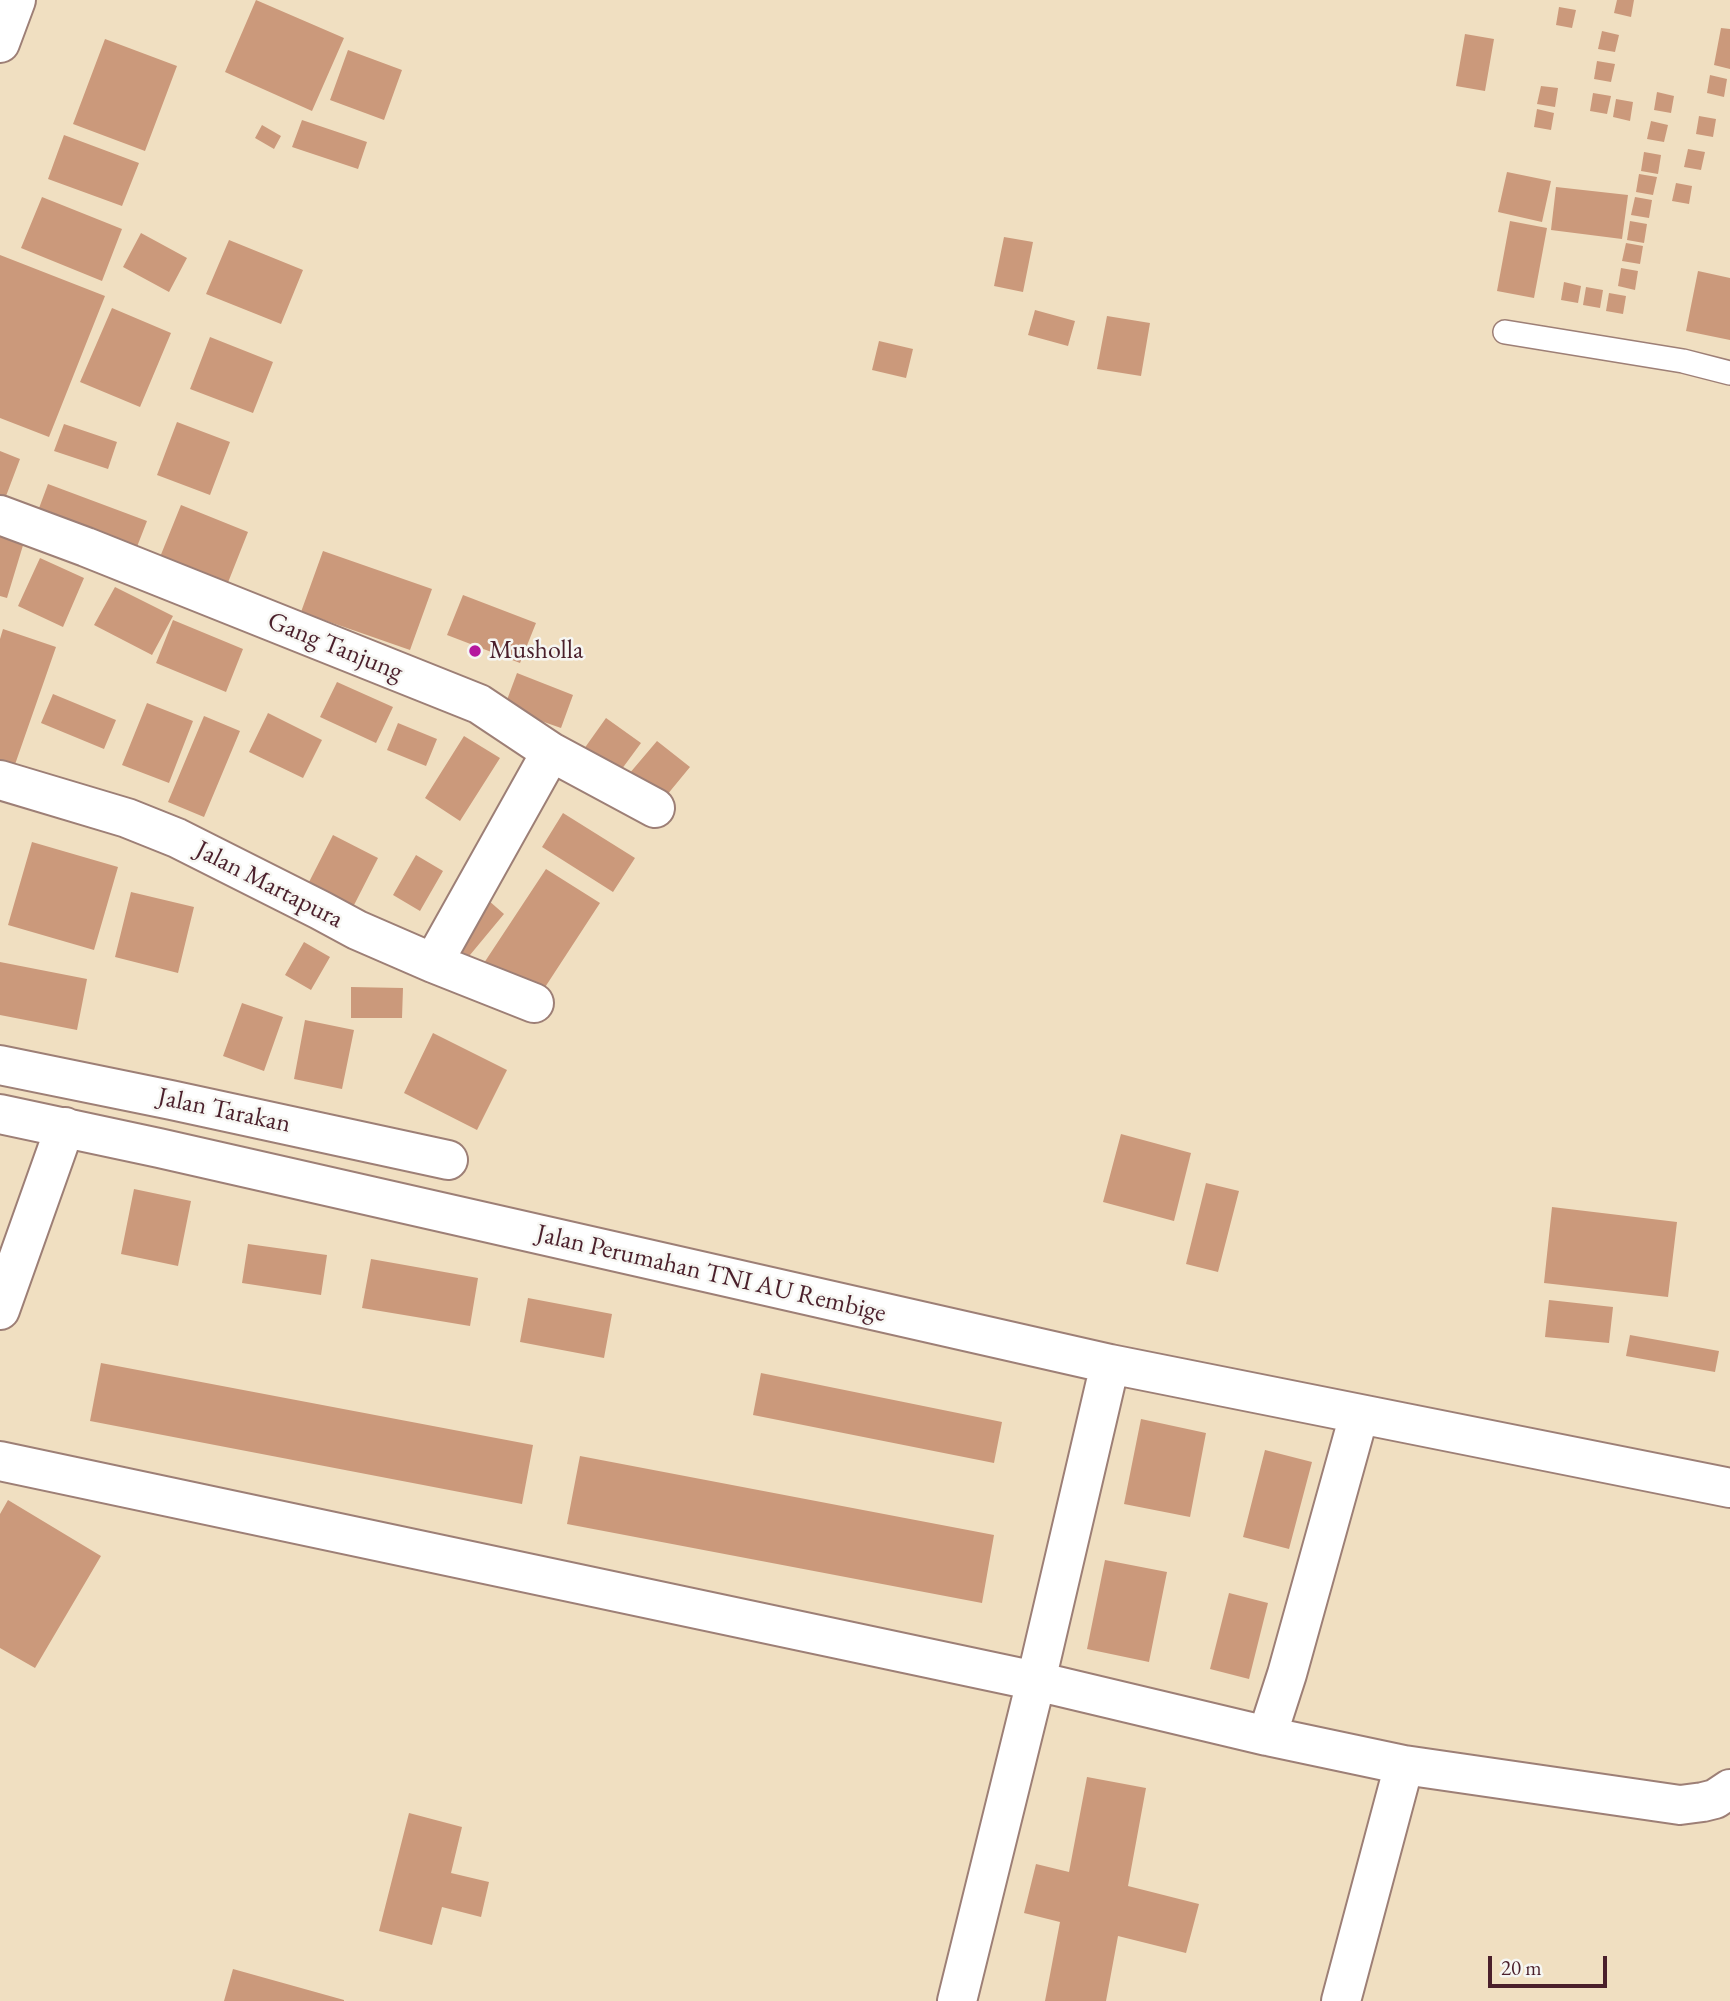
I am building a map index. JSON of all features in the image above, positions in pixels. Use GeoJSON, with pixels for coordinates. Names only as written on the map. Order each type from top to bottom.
{"type":"FeatureCollection","features":[{"type":"Feature","properties":{"kind":"street"},"geometry":{"type":"LineString","coordinates":[[0,43],[16,0]]}},
{"type":"Feature","properties":{"kind":"street","name":"Gang Tanjung"},"geometry":{"type":"LineString","coordinates":[[0,515],[479,704],[551,752],[655,808]]}},
{"type":"Feature","properties":{"kind":"street"},"geometry":{"type":"LineString","coordinates":[[433,963],[551,752]]}},
{"type":"Feature","properties":{"kind":"street","name":"Jalan Martapura"},"geometry":{"type":"LineString","coordinates":[[0,780],[127,818],[177,838],[357,930],[534,1003]]}},
{"type":"Feature","properties":{"kind":"street","name":"Jalan Tarakan"},"geometry":{"type":"LineString","coordinates":[[0,1065],[448,1160]]}},
{"type":"Feature","properties":{"kind":"street","name":"Jalan Perumahan TNI AU Rembige"},"geometry":{"type":"LineString","coordinates":[[0,1114],[1110,1364],[1730,1488]]}},
{"type":"Feature","properties":{"kind":"street"},"geometry":{"type":"LineString","coordinates":[[0,1310],[65,1128]]}},
{"type":"Feature","properties":{"kind":"street"},"geometry":{"type":"LineString","coordinates":[[957,2001],[1110,1364]]}},
{"type":"Feature","properties":{"kind":"street"},"geometry":{"type":"LineString","coordinates":[[1267,1736],[1287,1674],[1359,1415]]}},
{"type":"Feature","properties":{"kind":"street"},"geometry":{"type":"LineString","coordinates":[[0,1461],[1036,1681],[1267,1736],[1404,1765],[1680,1805],[1715,1799],[1730,1789]]}},
{"type":"Feature","properties":{"kind":"street"},"geometry":{"type":"LineString","coordinates":[[1342,2001],[1404,1765]]}},
{"type":"Feature","properties":{"kind":"lane"},"geometry":{"type":"LineString","coordinates":[[1505,332],[1683,361],[1730,373]]}},
{"type":"Feature","properties":{"kind":"building"},"geometry":{"type":"Polygon","coordinates":[[[256,0],[344,38],[312,111],[225,72],[256,0]]]}},
{"type":"Feature","properties":{"kind":"building"},"geometry":{"type":"Polygon","coordinates":[[[1617,0],[1634,0],[1631,17],[1614,13],[1617,0]]]}},
{"type":"Feature","properties":{"kind":"building"},"geometry":{"type":"Polygon","coordinates":[[[1559,7],[1576,10],[1572,28],[1556,25],[1559,7]]]}},
{"type":"Feature","properties":{"kind":"building"},"geometry":{"type":"Polygon","coordinates":[[[1721,28],[1730,29],[1730,69],[1714,65],[1721,28]]]}},
{"type":"Feature","properties":{"kind":"building"},"geometry":{"type":"Polygon","coordinates":[[[1602,31],[1619,35],[1615,52],[1598,49],[1602,31]]]}},
{"type":"Feature","properties":{"kind":"building"},"geometry":{"type":"Polygon","coordinates":[[[1465,34],[1494,39],[1485,91],[1456,86],[1465,34]]]}},
{"type":"Feature","properties":{"kind":"building"},"geometry":{"type":"Polygon","coordinates":[[[105,39],[177,66],[145,151],[73,124],[105,39]]]}},
{"type":"Feature","properties":{"kind":"building"},"geometry":{"type":"Polygon","coordinates":[[[348,50],[402,70],[384,120],[330,100],[348,50]]]}},
{"type":"Feature","properties":{"kind":"building"},"geometry":{"type":"Polygon","coordinates":[[[1597,61],[1615,64],[1611,82],[1594,79],[1597,61]]]}},
{"type":"Feature","properties":{"kind":"building"},"geometry":{"type":"Polygon","coordinates":[[[1710,75],[1727,79],[1724,97],[1707,93],[1710,75]]]}},
{"type":"Feature","properties":{"kind":"building"},"geometry":{"type":"Polygon","coordinates":[[[1541,86],[1558,88],[1555,107],[1537,104],[1541,86]]]}},
{"type":"Feature","properties":{"kind":"building"},"geometry":{"type":"Polygon","coordinates":[[[1657,92],[1674,96],[1671,113],[1654,110],[1657,92]]]}},
{"type":"Feature","properties":{"kind":"building"},"geometry":{"type":"Polygon","coordinates":[[[1593,93],[1611,96],[1607,114],[1590,111],[1593,93]]]}},
{"type":"Feature","properties":{"kind":"building"},"geometry":{"type":"Polygon","coordinates":[[[1616,99],[1633,102],[1630,121],[1613,117],[1616,99]]]}},
{"type":"Feature","properties":{"kind":"building"},"geometry":{"type":"Polygon","coordinates":[[[1537,109],[1554,113],[1551,130],[1534,127],[1537,109]]]}},
{"type":"Feature","properties":{"kind":"building"},"geometry":{"type":"Polygon","coordinates":[[[1699,116],[1716,119],[1713,137],[1696,134],[1699,116]]]}},
{"type":"Feature","properties":{"kind":"building"},"geometry":{"type":"Polygon","coordinates":[[[302,120],[367,142],[358,169],[292,147],[302,120]]]}},
{"type":"Feature","properties":{"kind":"building"},"geometry":{"type":"Polygon","coordinates":[[[1651,121],[1668,125],[1664,142],[1647,139],[1651,121]]]}},
{"type":"Feature","properties":{"kind":"building"},"geometry":{"type":"Polygon","coordinates":[[[262,125],[281,136],[274,149],[255,138],[262,125]]]}},
{"type":"Feature","properties":{"kind":"building"},"geometry":{"type":"Polygon","coordinates":[[[64,135],[139,163],[122,206],[48,179],[64,135]]]}},
{"type":"Feature","properties":{"kind":"building"},"geometry":{"type":"Polygon","coordinates":[[[1688,149],[1705,152],[1701,170],[1684,167],[1688,149]]]}},
{"type":"Feature","properties":{"kind":"building"},"geometry":{"type":"Polygon","coordinates":[[[1644,152],[1661,155],[1658,174],[1641,171],[1644,152]]]}},
{"type":"Feature","properties":{"kind":"building"},"geometry":{"type":"Polygon","coordinates":[[[1507,172],[1551,181],[1542,222],[1498,212],[1507,172]]]}},
{"type":"Feature","properties":{"kind":"building"},"geometry":{"type":"Polygon","coordinates":[[[1639,174],[1657,177],[1653,195],[1636,192],[1639,174]]]}},
{"type":"Feature","properties":{"kind":"building"},"geometry":{"type":"Polygon","coordinates":[[[1676,183],[1692,186],[1689,204],[1672,201],[1676,183]]]}},
{"type":"Feature","properties":{"kind":"building"},"geometry":{"type":"Polygon","coordinates":[[[1556,187],[1628,195],[1622,239],[1551,230],[1556,187]]]}},
{"type":"Feature","properties":{"kind":"building"},"geometry":{"type":"Polygon","coordinates":[[[42,197],[122,229],[102,281],[21,248],[42,197]]]}},
{"type":"Feature","properties":{"kind":"building"},"geometry":{"type":"Polygon","coordinates":[[[1635,197],[1652,200],[1649,218],[1631,215],[1635,197]]]}},
{"type":"Feature","properties":{"kind":"building"},"geometry":{"type":"Polygon","coordinates":[[[1510,221],[1547,228],[1534,298],[1497,291],[1510,221]]]}},
{"type":"Feature","properties":{"kind":"building"},"geometry":{"type":"Polygon","coordinates":[[[1630,221],[1647,224],[1644,243],[1627,240],[1630,221]]]}},
{"type":"Feature","properties":{"kind":"building"},"geometry":{"type":"Polygon","coordinates":[[[141,233],[187,258],[169,292],[123,267],[141,233]]]}},
{"type":"Feature","properties":{"kind":"building"},"geometry":{"type":"Polygon","coordinates":[[[1004,237],[1033,242],[1023,292],[994,286],[1004,237]]]}},
{"type":"Feature","properties":{"kind":"building"},"geometry":{"type":"Polygon","coordinates":[[[229,240],[303,270],[281,324],[206,294],[229,240]]]}},
{"type":"Feature","properties":{"kind":"building"},"geometry":{"type":"Polygon","coordinates":[[[1626,243],[1643,246],[1640,264],[1622,261],[1626,243]]]}},
{"type":"Feature","properties":{"kind":"building"},"geometry":{"type":"Polygon","coordinates":[[[0,255],[105,296],[49,437],[0,418],[0,255]]]}},
{"type":"Feature","properties":{"kind":"building"},"geometry":{"type":"Polygon","coordinates":[[[1621,268],[1638,271],[1635,290],[1618,286],[1621,268]]]}},
{"type":"Feature","properties":{"kind":"building"},"geometry":{"type":"Polygon","coordinates":[[[1698,271],[1730,278],[1730,340],[1686,331],[1698,271]]]}},
{"type":"Feature","properties":{"kind":"building"},"geometry":{"type":"Polygon","coordinates":[[[1564,282],[1581,286],[1578,303],[1561,300],[1564,282]]]}},
{"type":"Feature","properties":{"kind":"building"},"geometry":{"type":"Polygon","coordinates":[[[1586,287],[1603,290],[1600,308],[1583,305],[1586,287]]]}},
{"type":"Feature","properties":{"kind":"building"},"geometry":{"type":"Polygon","coordinates":[[[1609,293],[1626,296],[1623,314],[1606,311],[1609,293]]]}},
{"type":"Feature","properties":{"kind":"building"},"geometry":{"type":"Polygon","coordinates":[[[112,308],[171,333],[140,407],[80,382],[112,308]]]}},
{"type":"Feature","properties":{"kind":"building"},"geometry":{"type":"Polygon","coordinates":[[[1035,310],[1075,321],[1068,346],[1028,335],[1035,310]]]}},
{"type":"Feature","properties":{"kind":"building"},"geometry":{"type":"Polygon","coordinates":[[[1107,316],[1150,323],[1141,376],[1097,369],[1107,316]]]}},
{"type":"Feature","properties":{"kind":"building"},"geometry":{"type":"Polygon","coordinates":[[[210,337],[273,362],[253,413],[190,389],[210,337]]]}},
{"type":"Feature","properties":{"kind":"building"},"geometry":{"type":"Polygon","coordinates":[[[879,341],[913,349],[906,378],[872,370],[879,341]]]}},
{"type":"Feature","properties":{"kind":"building"},"geometry":{"type":"Polygon","coordinates":[[[177,422],[230,442],[210,495],[157,475],[177,422]]]}},
{"type":"Feature","properties":{"kind":"building"},"geometry":{"type":"Polygon","coordinates":[[[64,424],[117,442],[108,469],[54,451],[64,424]]]}},
{"type":"Feature","properties":{"kind":"building"},"geometry":{"type":"Polygon","coordinates":[[[0,451],[20,459],[3,504],[0,503],[0,451]]]}},
{"type":"Feature","properties":{"kind":"building"},"geometry":{"type":"Polygon","coordinates":[[[48,484],[147,521],[133,557],[35,519],[48,484]]]}},
{"type":"Feature","properties":{"kind":"building"},"geometry":{"type":"Polygon","coordinates":[[[181,505],[248,532],[227,585],[160,557],[181,505]]]}},
{"type":"Feature","properties":{"kind":"building"},"geometry":{"type":"Polygon","coordinates":[[[0,535],[24,542],[7,598],[0,596],[0,535]]]}},
{"type":"Feature","properties":{"kind":"building"},"geometry":{"type":"Polygon","coordinates":[[[323,551],[432,589],[410,650],[301,612],[323,551]]]}},
{"type":"Feature","properties":{"kind":"building"},"geometry":{"type":"Polygon","coordinates":[[[40,558],[84,578],[63,627],[18,606],[40,558]]]}},
{"type":"Feature","properties":{"kind":"building"},"geometry":{"type":"Polygon","coordinates":[[[115,587],[173,616],[152,655],[94,625],[115,587]]]}},
{"type":"Feature","properties":{"kind":"building"},"geometry":{"type":"Polygon","coordinates":[[[463,595],[536,623],[520,663],[447,635],[463,595]]]}},
{"type":"Feature","properties":{"kind":"building"},"geometry":{"type":"Polygon","coordinates":[[[173,620],[243,649],[226,692],[156,663],[173,620]]]}},
{"type":"Feature","properties":{"kind":"building"},"geometry":{"type":"Polygon","coordinates":[[[3,629],[56,647],[12,773],[0,769],[0,639],[3,629]]]}},
{"type":"Feature","properties":{"kind":"building"},"geometry":{"type":"Polygon","coordinates":[[[517,673],[573,695],[561,728],[504,708],[517,673]]]}},
{"type":"Feature","properties":{"kind":"building"},"geometry":{"type":"Polygon","coordinates":[[[337,682],[393,707],[376,743],[320,717],[337,682]]]}},
{"type":"Feature","properties":{"kind":"building"},"geometry":{"type":"Polygon","coordinates":[[[53,694],[116,720],[104,749],[41,723],[53,694]]]}},
{"type":"Feature","properties":{"kind":"building"},"geometry":{"type":"Polygon","coordinates":[[[147,703],[193,721],[169,783],[122,765],[147,703]]]}},
{"type":"Feature","properties":{"kind":"building"},"geometry":{"type":"Polygon","coordinates":[[[268,713],[322,740],[303,778],[249,752],[268,713]]]}},
{"type":"Feature","properties":{"kind":"building"},"geometry":{"type":"Polygon","coordinates":[[[204,716],[240,731],[204,817],[168,802],[204,716]]]}},
{"type":"Feature","properties":{"kind":"building"},"geometry":{"type":"Polygon","coordinates":[[[606,718],[641,743],[613,781],[579,756],[606,718]]]}},
{"type":"Feature","properties":{"kind":"building"},"geometry":{"type":"Polygon","coordinates":[[[398,723],[437,739],[426,766],[387,750],[398,723]]]}},
{"type":"Feature","properties":{"kind":"building"},"geometry":{"type":"Polygon","coordinates":[[[464,736],[500,758],[460,821],[425,798],[464,736]]]}},
{"type":"Feature","properties":{"kind":"building"},"geometry":{"type":"Polygon","coordinates":[[[657,741],[690,767],[662,801],[629,774],[657,741]]]}},
{"type":"Feature","properties":{"kind":"building"},"geometry":{"type":"Polygon","coordinates":[[[563,813],[635,858],[613,892],[542,847],[563,813]]]}},
{"type":"Feature","properties":{"kind":"building"},"geometry":{"type":"Polygon","coordinates":[[[333,835],[378,858],[353,907],[308,884],[333,835]]]}},
{"type":"Feature","properties":{"kind":"building"},"geometry":{"type":"Polygon","coordinates":[[[32,842],[118,867],[94,950],[8,925],[32,842]]]}},
{"type":"Feature","properties":{"kind":"building"},"geometry":{"type":"Polygon","coordinates":[[[416,855],[443,871],[420,911],[393,895],[416,855]]]}},
{"type":"Feature","properties":{"kind":"building"},"geometry":{"type":"Polygon","coordinates":[[[546,869],[600,903],[538,998],[484,963],[546,869]]]}},
{"type":"Feature","properties":{"kind":"building"},"geometry":{"type":"Polygon","coordinates":[[[131,892],[194,907],[178,973],[115,957],[131,892]]]}},
{"type":"Feature","properties":{"kind":"building"},"geometry":{"type":"Polygon","coordinates":[[[488,900],[504,914],[465,961],[448,948],[488,900]]]}},
{"type":"Feature","properties":{"kind":"building"},"geometry":{"type":"Polygon","coordinates":[[[304,942],[330,957],[311,990],[285,975],[304,942]]]}},
{"type":"Feature","properties":{"kind":"building"},"geometry":{"type":"Polygon","coordinates":[[[0,962],[87,979],[77,1030],[0,1015],[0,962]]]}},
{"type":"Feature","properties":{"kind":"building"},"geometry":{"type":"Polygon","coordinates":[[[351,987],[403,988],[402,1018],[351,1018],[351,987]]]}},
{"type":"Feature","properties":{"kind":"building"},"geometry":{"type":"Polygon","coordinates":[[[242,1003],[283,1017],[264,1071],[223,1056],[242,1003]]]}},
{"type":"Feature","properties":{"kind":"building"},"geometry":{"type":"Polygon","coordinates":[[[305,1020],[354,1030],[342,1089],[294,1079],[305,1020]]]}},
{"type":"Feature","properties":{"kind":"building"},"geometry":{"type":"Polygon","coordinates":[[[433,1033],[507,1070],[477,1130],[404,1093],[433,1033]]]}},
{"type":"Feature","properties":{"kind":"building"},"geometry":{"type":"Polygon","coordinates":[[[1121,1134],[1191,1153],[1174,1221],[1103,1202],[1121,1134]]]}},
{"type":"Feature","properties":{"kind":"building"},"geometry":{"type":"Polygon","coordinates":[[[1206,1183],[1239,1191],[1218,1272],[1186,1264],[1206,1183]]]}},
{"type":"Feature","properties":{"kind":"building"},"geometry":{"type":"Polygon","coordinates":[[[134,1189],[191,1201],[178,1266],[121,1254],[134,1189]]]}},
{"type":"Feature","properties":{"kind":"building"},"geometry":{"type":"Polygon","coordinates":[[[1552,1207],[1677,1222],[1668,1297],[1544,1283],[1552,1207]]]}},
{"type":"Feature","properties":{"kind":"building"},"geometry":{"type":"Polygon","coordinates":[[[248,1244],[327,1255],[321,1295],[242,1283],[248,1244]]]}},
{"type":"Feature","properties":{"kind":"building"},"geometry":{"type":"Polygon","coordinates":[[[371,1259],[478,1278],[470,1326],[362,1308],[371,1259]]]}},
{"type":"Feature","properties":{"kind":"building"},"geometry":{"type":"Polygon","coordinates":[[[528,1298],[612,1314],[604,1358],[520,1342],[528,1298]]]}},
{"type":"Feature","properties":{"kind":"building"},"geometry":{"type":"Polygon","coordinates":[[[1549,1300],[1613,1307],[1609,1343],[1545,1337],[1549,1300]]]}},
{"type":"Feature","properties":{"kind":"building"},"geometry":{"type":"Polygon","coordinates":[[[1630,1335],[1719,1351],[1715,1372],[1626,1356],[1630,1335]]]}},
{"type":"Feature","properties":{"kind":"building"},"geometry":{"type":"Polygon","coordinates":[[[101,1363],[533,1445],[522,1504],[90,1421],[101,1363]]]}},
{"type":"Feature","properties":{"kind":"building"},"geometry":{"type":"Polygon","coordinates":[[[761,1373],[1002,1422],[994,1463],[753,1415],[761,1373]]]}},
{"type":"Feature","properties":{"kind":"building"},"geometry":{"type":"Polygon","coordinates":[[[1141,1419],[1206,1433],[1190,1517],[1124,1504],[1141,1419]]]}},
{"type":"Feature","properties":{"kind":"building"},"geometry":{"type":"Polygon","coordinates":[[[1265,1450],[1312,1462],[1289,1549],[1243,1537],[1265,1450]]]}},
{"type":"Feature","properties":{"kind":"building"},"geometry":{"type":"Polygon","coordinates":[[[580,1456],[994,1535],[982,1603],[567,1524],[580,1456]]]}},
{"type":"Feature","properties":{"kind":"building"},"geometry":{"type":"Polygon","coordinates":[[[8,1500],[101,1556],[35,1668],[0,1648],[0,1514],[8,1500]]]}},
{"type":"Feature","properties":{"kind":"building"},"geometry":{"type":"Polygon","coordinates":[[[1105,1560],[1167,1572],[1149,1662],[1087,1649],[1105,1560]]]}},
{"type":"Feature","properties":{"kind":"building"},"geometry":{"type":"Polygon","coordinates":[[[1229,1593],[1268,1603],[1249,1679],[1210,1669],[1229,1593]]]}},
{"type":"Feature","properties":{"kind":"building"},"geometry":{"type":"Polygon","coordinates":[[[1087,1777],[1146,1788],[1128,1886],[1199,1904],[1186,1953],[1118,1936],[1106,2001],[1045,2001],[1060,1922],[1024,1913],[1036,1864],[1069,1872],[1087,1777]]]}},
{"type":"Feature","properties":{"kind":"building"},"geometry":{"type":"Polygon","coordinates":[[[409,1813],[462,1827],[451,1873],[489,1882],[481,1917],[442,1907],[432,1945],[379,1931],[409,1813]]]}},
{"type":"Feature","properties":{"kind":"building"},"geometry":{"type":"Polygon","coordinates":[[[233,1969],[344,2000],[344,2001],[224,2001],[233,1969]]]}},
{"type":"Feature","properties":{"kind":"place","name":"Musholla"},"geometry":{"type":"Point","coordinates":[475,651]}}]}
